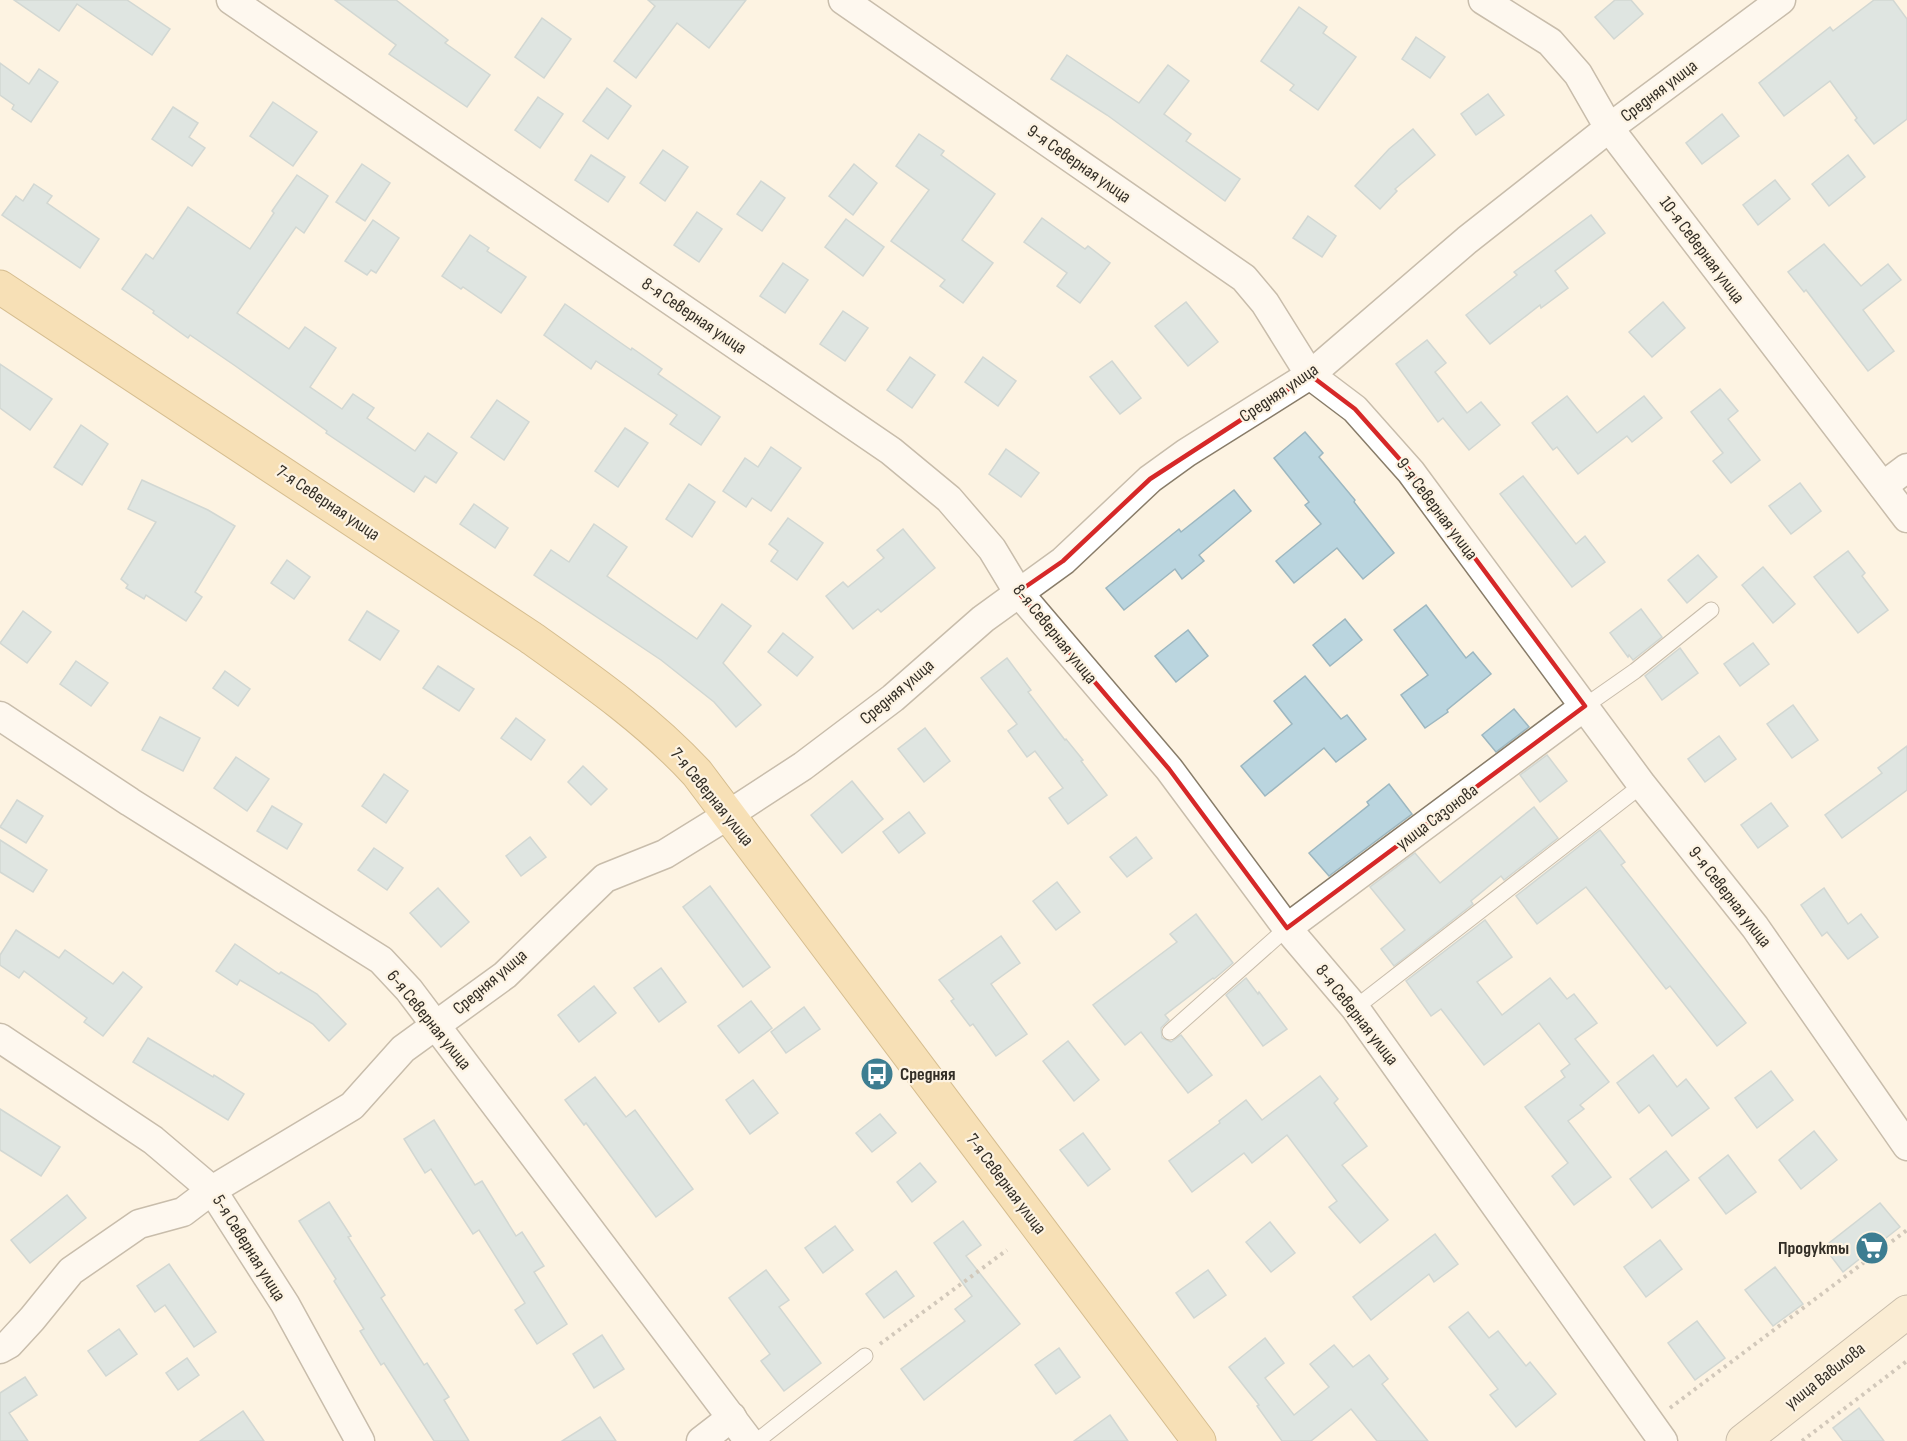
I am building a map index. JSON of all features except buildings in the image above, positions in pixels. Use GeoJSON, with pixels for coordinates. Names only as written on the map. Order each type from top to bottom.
{"type":"FeatureCollection","features":[{"type":"Feature","properties":{"kind":"main road","name":"7-я Северная улица"},"geometry":{"type":"LineString","coordinates":[[0,287],[511,624],[606,692],[674,748],[697,773],[1199,1441]]}},
{"type":"Feature","properties":{"kind":"street","name":"8-я Северная улица"},"geometry":{"type":"LineString","coordinates":[[231,0],[891,451],[950,499],[992,549],[1018,592],[1168,769],[1287,928],[1355,1008],[1656,1432]]}},
{"type":"Feature","properties":{"kind":"street","name":"9-я Северная улица"},"geometry":{"type":"LineString","coordinates":[[843,0],[1244,278],[1265,303],[1310,375],[1354,408],[1411,472],[1642,785],[1755,927],[1907,1146]]}},
{"type":"Feature","properties":{"kind":"street","name":"10-я Северная улица"},"geometry":{"type":"LineString","coordinates":[[1483,0],[1550,42],[1578,74],[1609,128],[1907,518]]}},
{"type":"Feature","properties":{"kind":"street","name":"Средняя улица"},"geometry":{"type":"LineString","coordinates":[[0,1349],[9,1344],[32,1319],[70,1271],[139,1224],[183,1212],[212,1190],[351,1106],[403,1049],[505,975],[605,878],[666,854],[803,766],[893,698],[983,619],[1063,561],[1150,479],[1186,453],[1310,375],[1467,240],[1609,128],[1781,0]]}},
{"type":"Feature","properties":{"kind":"street"},"geometry":{"type":"LineString","coordinates":[[1883,486],[1907,468]]}},
{"type":"Feature","properties":{"kind":"street","name":"улица Сазонова"},"geometry":{"type":"LineString","coordinates":[[1287,928],[1585,706]]}},
{"type":"Feature","properties":{"kind":"street","name":"6-я Северная улица"},"geometry":{"type":"LineString","coordinates":[[0,716],[140,808],[381,960],[409,990],[749,1441]]}},
{"type":"Feature","properties":{"kind":"street","name":"5-я Северная улица"},"geometry":{"type":"LineString","coordinates":[[0,1038],[153,1140],[212,1190],[285,1304],[360,1441]]}},
{"type":"Feature","properties":{"kind":"street","name":"улица Вавилова"},"geometry":{"type":"LineString","coordinates":[[1743,1441],[1907,1312]]}},
{"type":"Feature","properties":{"kind":"street"},"geometry":{"type":"LineString","coordinates":[[700,1441],[732,1417]]}},
{"type":"Feature","properties":{"kind":"lane","name":"улица Сазонова"},"geometry":{"type":"LineString","coordinates":[[1585,706],[1635,671],[1711,610]]}},
{"type":"Feature","properties":{"kind":"lane"},"geometry":{"type":"LineString","coordinates":[[1355,1008],[1642,785]]}},
{"type":"Feature","properties":{"kind":"lane","name":"улица Сазонова"},"geometry":{"type":"LineString","coordinates":[[1170,1032],[1287,928]]}},
{"type":"Feature","properties":{"kind":"lane"},"geometry":{"type":"LineString","coordinates":[[757,1441],[865,1356]]}},
{"type":"Feature","properties":{"kind":"path"},"geometry":{"type":"LineString","coordinates":[[1656,1432],[1907,1230]]}},
{"type":"Feature","properties":{"kind":"path"},"geometry":{"type":"LineString","coordinates":[[865,1356],[1007,1250]]}},
{"type":"Feature","properties":{"kind":"path"},"geometry":{"type":"LineString","coordinates":[[1802,1441],[1907,1361]]}},
{"type":"Feature","properties":{"kind":"highlighted area"},"geometry":{"type":"Polygon","coordinates":[[[1310,375],[1355,409],[1411,472],[1585,706],[1287,928],[1169,769],[1018,592],[1063,561],[1150,479],[1310,375]]]}},
{"type":"Feature","properties":{"kind":"place","name":"Средняя"},"geometry":{"type":"Point","coordinates":[877,1074]}},
{"type":"Feature","properties":{"kind":"place","name":"Продукты"},"geometry":{"type":"Point","coordinates":[1872,1248]}}]}
